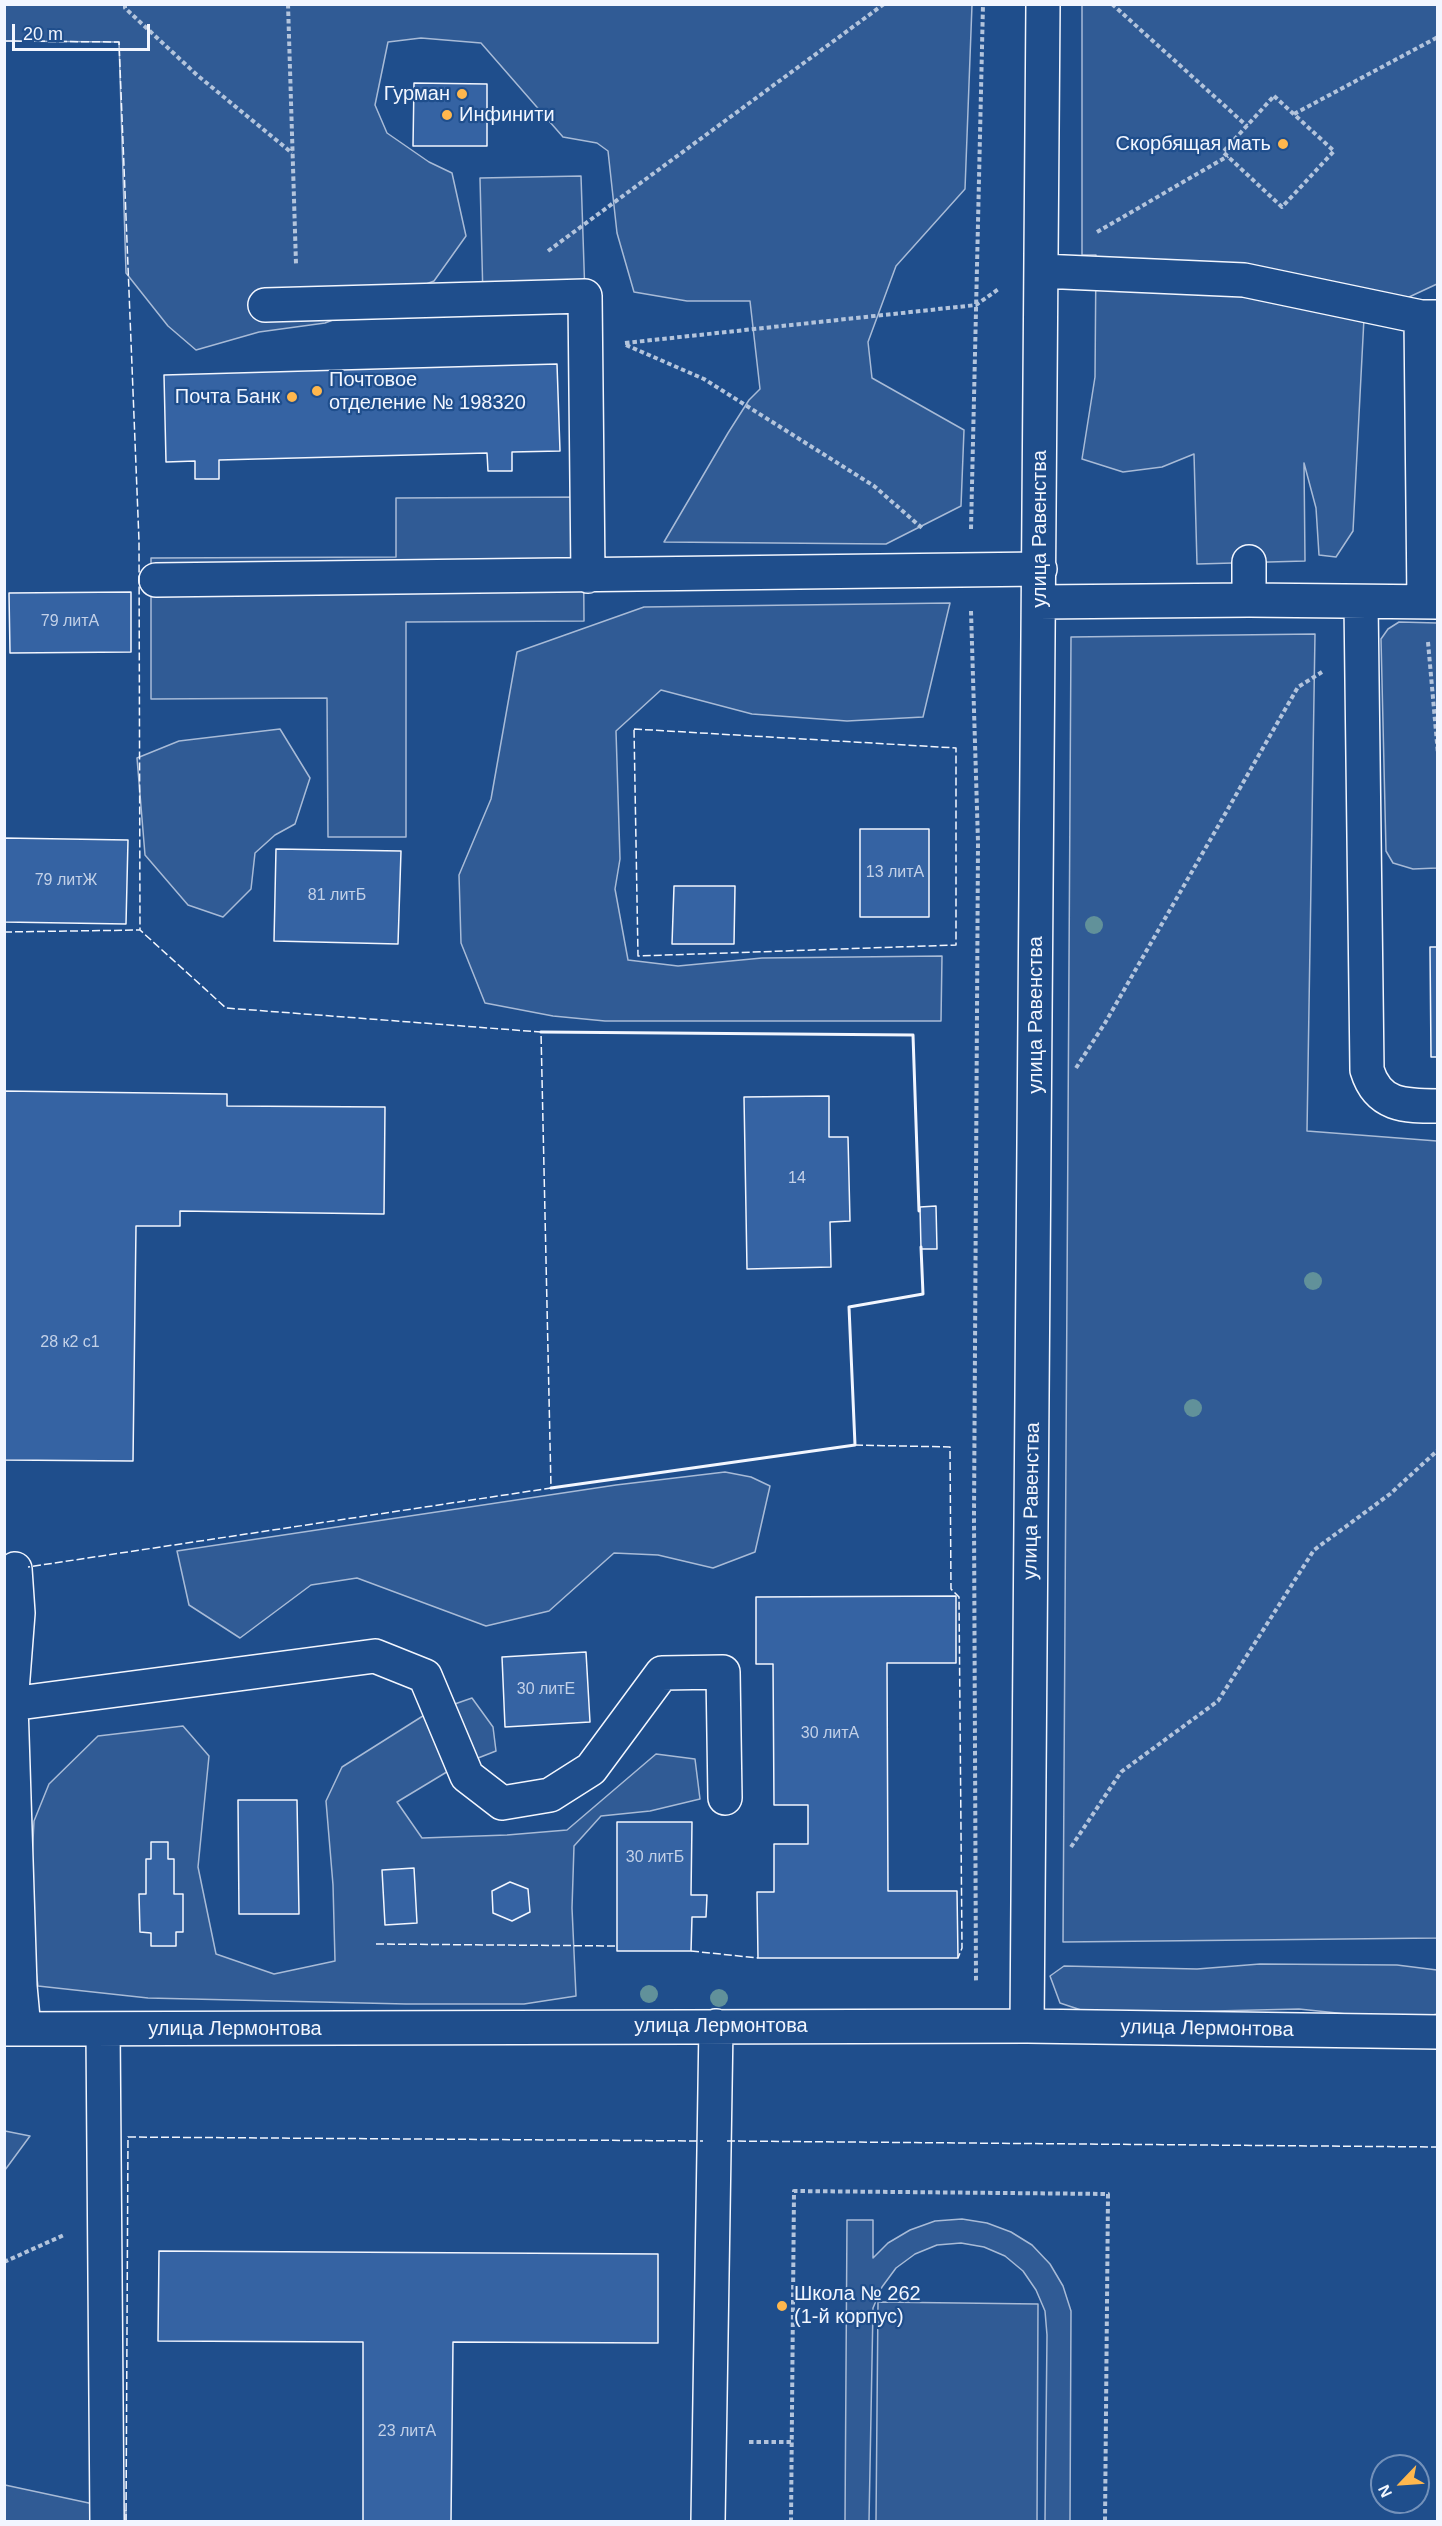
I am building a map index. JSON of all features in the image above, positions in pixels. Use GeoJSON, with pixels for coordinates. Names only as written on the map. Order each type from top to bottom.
{"type":"FeatureCollection","features":[{"type":"Feature","properties":{"kind":"street","name":"улица Равенства"},"geometry":{"type":"LineString","coordinates":[[1027,2026],[1040,569],[1042,4]]}},
{"type":"Feature","properties":{"kind":"street"},"geometry":{"type":"LineString","coordinates":[[1039,602],[1249,600],[1431,602],[1429,317],[1244,280],[1041,264]]}},
{"type":"Feature","properties":{"kind":"street"},"geometry":{"type":"LineString","coordinates":[[281,304],[585,296],[588,576]]}},
{"type":"Feature","properties":{"kind":"street"},"geometry":{"type":"LineString","coordinates":[[1249,562],[1249,600]]}},
{"type":"Feature","properties":{"kind":"street"},"geometry":{"type":"LineString","coordinates":[[156,580],[1040,569]]}},
{"type":"Feature","properties":{"kind":"street"},"geometry":{"type":"LineString","coordinates":[[1360,602],[1367,1070],[1371,1085],[1381,1096],[1400,1104],[1437,1106]]}},
{"type":"Feature","properties":{"kind":"street"},"geometry":{"type":"LineString","coordinates":[[14,2029],[20,1986],[11,1704],[11,1613],[15,1569]]}},
{"type":"Feature","properties":{"kind":"street"},"geometry":{"type":"LineString","coordinates":[[11,1704],[375,1656],[425,1676],[467,1776],[502,1803],[550,1795],[591,1769],[662,1673],[723,1671],[725,1798]]}},
{"type":"Feature","properties":{"kind":"street"},"geometry":{"type":"LineString","coordinates":[[708,2522],[716,2026]]}},
{"type":"Feature","properties":{"kind":"street","name":"улица Лермонтова"},"geometry":{"type":"LineString","coordinates":[[14,2029],[1027,2026],[1437,2032]]}},
{"type":"Feature","properties":{"kind":"street"},"geometry":{"type":"LineString","coordinates":[[103,2030],[107,2522]]}},
{"type":"Feature","properties":{"kind":"path"},"geometry":{"type":"LineString","coordinates":[[124,4],[125,8],[197,75],[292,154]]}},
{"type":"Feature","properties":{"kind":"path"},"geometry":{"type":"LineString","coordinates":[[281,304],[292,154],[288,4]]}},
{"type":"Feature","properties":{"kind":"path"},"geometry":{"type":"LineString","coordinates":[[548,251],[884,4]]}},
{"type":"Feature","properties":{"kind":"path"},"geometry":{"type":"LineString","coordinates":[[976,1982],[974,1492],[978,842],[970,570],[983,4]]}},
{"type":"Feature","properties":{"kind":"path"},"geometry":{"type":"LineString","coordinates":[[1112,4],[1247,126]]}},
{"type":"Feature","properties":{"kind":"path"},"geometry":{"type":"LineString","coordinates":[[1293,114],[1437,37]]}},
{"type":"Feature","properties":{"kind":"path"},"geometry":{"type":"LineString","coordinates":[[1274,96],[1293,114],[1334,151],[1282,207],[1223,152],[1274,96]]}},
{"type":"Feature","properties":{"kind":"path"},"geometry":{"type":"LineString","coordinates":[[970,570],[874,486],[704,379],[622,344],[976,305],[1041,264],[1228,156]]}},
{"type":"Feature","properties":{"kind":"path"},"geometry":{"type":"LineString","coordinates":[[1431,602],[1437,754]]}},
{"type":"Feature","properties":{"kind":"path"},"geometry":{"type":"LineString","coordinates":[[1073,1072],[1105,1023],[1298,687],[1361,648]]}},
{"type":"Feature","properties":{"kind":"path"},"geometry":{"type":"LineString","coordinates":[[1068,1852],[1121,1772],[1218,1701],[1314,1550],[1390,1494],[1437,1450]]}},
{"type":"Feature","properties":{"kind":"path"},"geometry":{"type":"LineString","coordinates":[[791,2522],[794,2191],[1108,2194],[1105,2522]]}},
{"type":"Feature","properties":{"kind":"path"},"geometry":{"type":"LineString","coordinates":[[4,2262],[104,2216]]}},
{"type":"Feature","properties":{"kind":"shaded area"},"geometry":{"type":"Polygon","coordinates":[[[5,4],[972,5],[965,189],[896,266],[868,342],[872,378],[964,430],[961,506],[886,544],[664,542],[728,433],[749,400],[760,389],[750,301],[687,301],[634,292],[617,233],[608,151],[597,143],[563,137],[481,43],[421,38],[388,42],[375,105],[387,133],[429,162],[452,173],[466,236],[434,281],[325,323],[259,332],[196,350],[168,326],[126,273],[119,42],[5,41],[5,4]]]}},
{"type":"Feature","properties":{"kind":"shaded area"},"geometry":{"type":"Polygon","coordinates":[[[1082,5],[1437,5],[1437,284],[1364,318],[1353,531],[1336,557],[1319,555],[1316,508],[1304,463],[1305,561],[1197,564],[1194,454],[1162,467],[1123,472],[1082,459],[1095,377],[1096,255],[1082,255],[1082,5]]]}},
{"type":"Feature","properties":{"kind":"shaded area"},"geometry":{"type":"Polygon","coordinates":[[[581,176],[585,296],[483,299],[480,178],[581,176]]]}},
{"type":"Feature","properties":{"kind":"shaded area"},"geometry":{"type":"Polygon","coordinates":[[[583,497],[584,621],[406,622],[406,837],[328,837],[327,698],[151,699],[151,558],[396,557],[396,498],[583,497]]]}},
{"type":"Feature","properties":{"kind":"shaded area"},"geometry":{"type":"Polygon","coordinates":[[[950,603],[923,717],[847,721],[752,714],[661,690],[616,731],[620,859],[615,889],[628,960],[678,966],[762,958],[942,956],[941,1021],[605,1021],[553,1016],[485,1003],[461,943],[459,875],[491,799],[517,652],[644,607],[950,603]]]}},
{"type":"Feature","properties":{"kind":"shaded area"},"geometry":{"type":"Polygon","coordinates":[[[1399,622],[1437,623],[1437,868],[1413,869],[1393,863],[1386,851],[1381,639],[1388,629],[1399,622]]]}},
{"type":"Feature","properties":{"kind":"shaded area"},"geometry":{"type":"Polygon","coordinates":[[[1315,634],[1307,1131],[1437,1141],[1437,1938],[1063,1942],[1071,637],[1315,634]]]}},
{"type":"Feature","properties":{"kind":"shaded area"},"geometry":{"type":"Polygon","coordinates":[[[280,729],[310,778],[295,824],[275,835],[255,853],[251,889],[223,917],[188,905],[145,855],[137,758],[179,741],[280,729]]]}},
{"type":"Feature","properties":{"kind":"shaded area"},"geometry":{"type":"Polygon","coordinates":[[[725,1472],[751,1477],[770,1486],[755,1552],[713,1568],[658,1555],[614,1553],[549,1611],[486,1626],[357,1578],[311,1585],[240,1638],[189,1605],[177,1551],[616,1485],[725,1472]]]}},
{"type":"Feature","properties":{"kind":"shaded area"},"geometry":{"type":"Polygon","coordinates":[[[472,1698],[493,1727],[496,1751],[455,1767],[397,1802],[422,1838],[567,1830],[656,1754],[695,1759],[700,1799],[650,1811],[601,1816],[574,1846],[572,1908],[576,1996],[524,2004],[406,2004],[148,1998],[38,1986],[29,1917],[34,1821],[49,1784],[98,1736],[183,1726],[209,1756],[198,1867],[216,1954],[274,1974],[335,1961],[333,1885],[326,1801],[342,1767],[426,1714],[472,1698]]]}},
{"type":"Feature","properties":{"kind":"shaded area"},"geometry":{"type":"Polygon","coordinates":[[[1260,1964],[1397,1965],[1437,1970],[1437,2014],[1419,2018],[1375,2017],[1299,2009],[1130,2013],[1081,2010],[1060,2003],[1050,1976],[1064,1966],[1197,1969],[1260,1964]]]}},
{"type":"Feature","properties":{"kind":"shaded area"},"geometry":{"type":"Polygon","coordinates":[[[4,2131],[30,2136],[5,2170],[4,2131]]]}},
{"type":"Feature","properties":{"kind":"shaded area"},"geometry":{"type":"Polygon","coordinates":[[[962,2219],[987,2223],[1011,2232],[1032,2245],[1050,2264],[1063,2286],[1071,2311],[1070,2521],[1045,2521],[1047,2335],[1045,2311],[1036,2290],[1023,2271],[1005,2256],[984,2247],[961,2243],[937,2245],[915,2254],[896,2268],[882,2287],[873,2308],[869,2521],[845,2521],[847,2220],[873,2220],[873,2258],[888,2243],[910,2230],[935,2221],[962,2219]]]}},
{"type":"Feature","properties":{"kind":"shaded area"},"geometry":{"type":"Polygon","coordinates":[[[878,2302],[1038,2304],[1037,2521],[876,2521],[878,2302]]]}},
{"type":"Feature","properties":{"kind":"shaded area"},"geometry":{"type":"Polygon","coordinates":[[[5,2485],[126,2511],[126,2521],[5,2522],[5,2485]]]}},
{"type":"Feature","properties":{"kind":"building"},"geometry":{"type":"Polygon","coordinates":[[[414,83],[487,84],[487,146],[413,146],[414,83]]]}},
{"type":"Feature","properties":{"kind":"building"},"geometry":{"type":"Polygon","coordinates":[[[557,364],[560,451],[512,452],[512,471],[488,471],[487,453],[219,460],[219,479],[195,479],[195,461],[166,462],[164,375],[557,364]]]}},
{"type":"Feature","properties":{"kind":"building"},"geometry":{"type":"Polygon","coordinates":[[[131,592],[131,652],[10,653],[9,593],[131,592]]]}},
{"type":"Feature","properties":{"kind":"building"},"geometry":{"type":"Polygon","coordinates":[[[860,829],[929,829],[929,917],[860,917],[860,829]]]}},
{"type":"Feature","properties":{"kind":"building"},"geometry":{"type":"Polygon","coordinates":[[[4,838],[128,840],[126,924],[4,922],[4,838]]]}},
{"type":"Feature","properties":{"kind":"building"},"geometry":{"type":"Polygon","coordinates":[[[276,849],[401,851],[398,944],[274,941],[276,849]]]}},
{"type":"Feature","properties":{"kind":"building"},"geometry":{"type":"Polygon","coordinates":[[[674,886],[735,886],[734,944],[672,944],[674,886]]]}},
{"type":"Feature","properties":{"kind":"building"},"geometry":{"type":"Polygon","coordinates":[[[1430,947],[1438,947],[1438,1057],[1431,1057],[1430,947]]]}},
{"type":"Feature","properties":{"kind":"building"},"geometry":{"type":"Polygon","coordinates":[[[4,1091],[227,1094],[227,1106],[385,1107],[384,1214],[180,1211],[180,1226],[136,1226],[133,1461],[4,1460],[4,1091]]]}},
{"type":"Feature","properties":{"kind":"building"},"geometry":{"type":"Polygon","coordinates":[[[829,1096],[829,1137],[848,1137],[850,1221],[830,1222],[831,1267],[747,1269],[744,1097],[829,1096]]]}},
{"type":"Feature","properties":{"kind":"building"},"geometry":{"type":"Polygon","coordinates":[[[936,1206],[937,1249],[921,1249],[920,1207],[936,1206]]]}},
{"type":"Feature","properties":{"kind":"building"},"geometry":{"type":"Polygon","coordinates":[[[956,1596],[956,1663],[887,1663],[888,1891],[957,1891],[958,1958],[758,1958],[757,1892],[774,1892],[774,1844],[808,1844],[808,1805],[774,1805],[773,1664],[756,1664],[756,1597],[956,1596]]]}},
{"type":"Feature","properties":{"kind":"building"},"geometry":{"type":"Polygon","coordinates":[[[586,1652],[590,1722],[505,1727],[502,1657],[586,1652]]]}},
{"type":"Feature","properties":{"kind":"building"},"geometry":{"type":"Polygon","coordinates":[[[238,1800],[297,1800],[299,1914],[239,1914],[238,1800]]]}},
{"type":"Feature","properties":{"kind":"building"},"geometry":{"type":"Polygon","coordinates":[[[617,1822],[692,1822],[691,1895],[707,1895],[706,1917],[692,1917],[691,1951],[617,1951],[617,1822]]]}},
{"type":"Feature","properties":{"kind":"building"},"geometry":{"type":"Polygon","coordinates":[[[151,1842],[168,1842],[168,1859],[174,1859],[174,1894],[183,1894],[183,1932],[176,1932],[176,1946],[151,1946],[151,1933],[140,1932],[139,1894],[146,1894],[146,1859],[151,1859],[151,1842]]]}},
{"type":"Feature","properties":{"kind":"building"},"geometry":{"type":"Polygon","coordinates":[[[414,1868],[417,1923],[385,1925],[382,1870],[414,1868]]]}},
{"type":"Feature","properties":{"kind":"building"},"geometry":{"type":"Polygon","coordinates":[[[510,1882],[528,1889],[530,1912],[512,1921],[493,1913],[492,1891],[510,1882]]]}},
{"type":"Feature","properties":{"kind":"building"},"geometry":{"type":"Polygon","coordinates":[[[159,2251],[658,2254],[658,2343],[453,2342],[451,2522],[363,2522],[363,2342],[158,2341],[159,2251]]]}},
{"type":"Feature","properties":{"kind":"fence"},"geometry":{"type":"LineString","coordinates":[[4,41],[119,42],[139,541],[140,930]]}},
{"type":"Feature","properties":{"kind":"fence"},"geometry":{"type":"LineString","coordinates":[[634,729],[956,748],[956,945],[638,956],[634,729]]}},
{"type":"Feature","properties":{"kind":"fence"},"geometry":{"type":"LineString","coordinates":[[4,932],[140,930],[226,1008],[541,1032],[551,1488],[28,1567]]}},
{"type":"Feature","properties":{"kind":"fence"},"geometry":{"type":"LineString","coordinates":[[855,1445],[950,1447],[951,1589],[959,1597],[962,1948],[958,1958]]}},
{"type":"Feature","properties":{"kind":"fence"},"geometry":{"type":"LineString","coordinates":[[376,1944],[617,1946]]}},
{"type":"Feature","properties":{"kind":"fence"},"geometry":{"type":"LineString","coordinates":[[691,1951],[758,1958]]}},
{"type":"Feature","properties":{"kind":"fence"},"geometry":{"type":"LineString","coordinates":[[126,2522],[128,2137],[703,2141]]}},
{"type":"Feature","properties":{"kind":"fence"},"geometry":{"type":"LineString","coordinates":[[727,2141],[1438,2147]]}},
{"type":"Feature","properties":{"kind":"wall"},"geometry":{"type":"LineString","coordinates":[[541,1032],[913,1035],[919,1211]]}},
{"type":"Feature","properties":{"kind":"wall"},"geometry":{"type":"LineString","coordinates":[[551,1488],[855,1445],[849,1307],[923,1294],[921,1247]]}},
{"type":"Feature","properties":{"kind":"place","name":"Гурман"},"geometry":{"type":"Point","coordinates":[462,94]}},
{"type":"Feature","properties":{"kind":"place","name":"Инфинити"},"geometry":{"type":"Point","coordinates":[447,115]}},
{"type":"Feature","properties":{"kind":"place","name":"Скорбящая мать"},"geometry":{"type":"Point","coordinates":[1283,144]}},
{"type":"Feature","properties":{"kind":"place","name":"Почтовое отделение № 198320"},"geometry":{"type":"Point","coordinates":[317,391]}},
{"type":"Feature","properties":{"kind":"place","name":"Почта Банк"},"geometry":{"type":"Point","coordinates":[292,397]}},
{"type":"Feature","properties":{"kind":"place","name":"Школа № 262 (1-й корпус)"},"geometry":{"type":"Point","coordinates":[782,2306]}}]}
